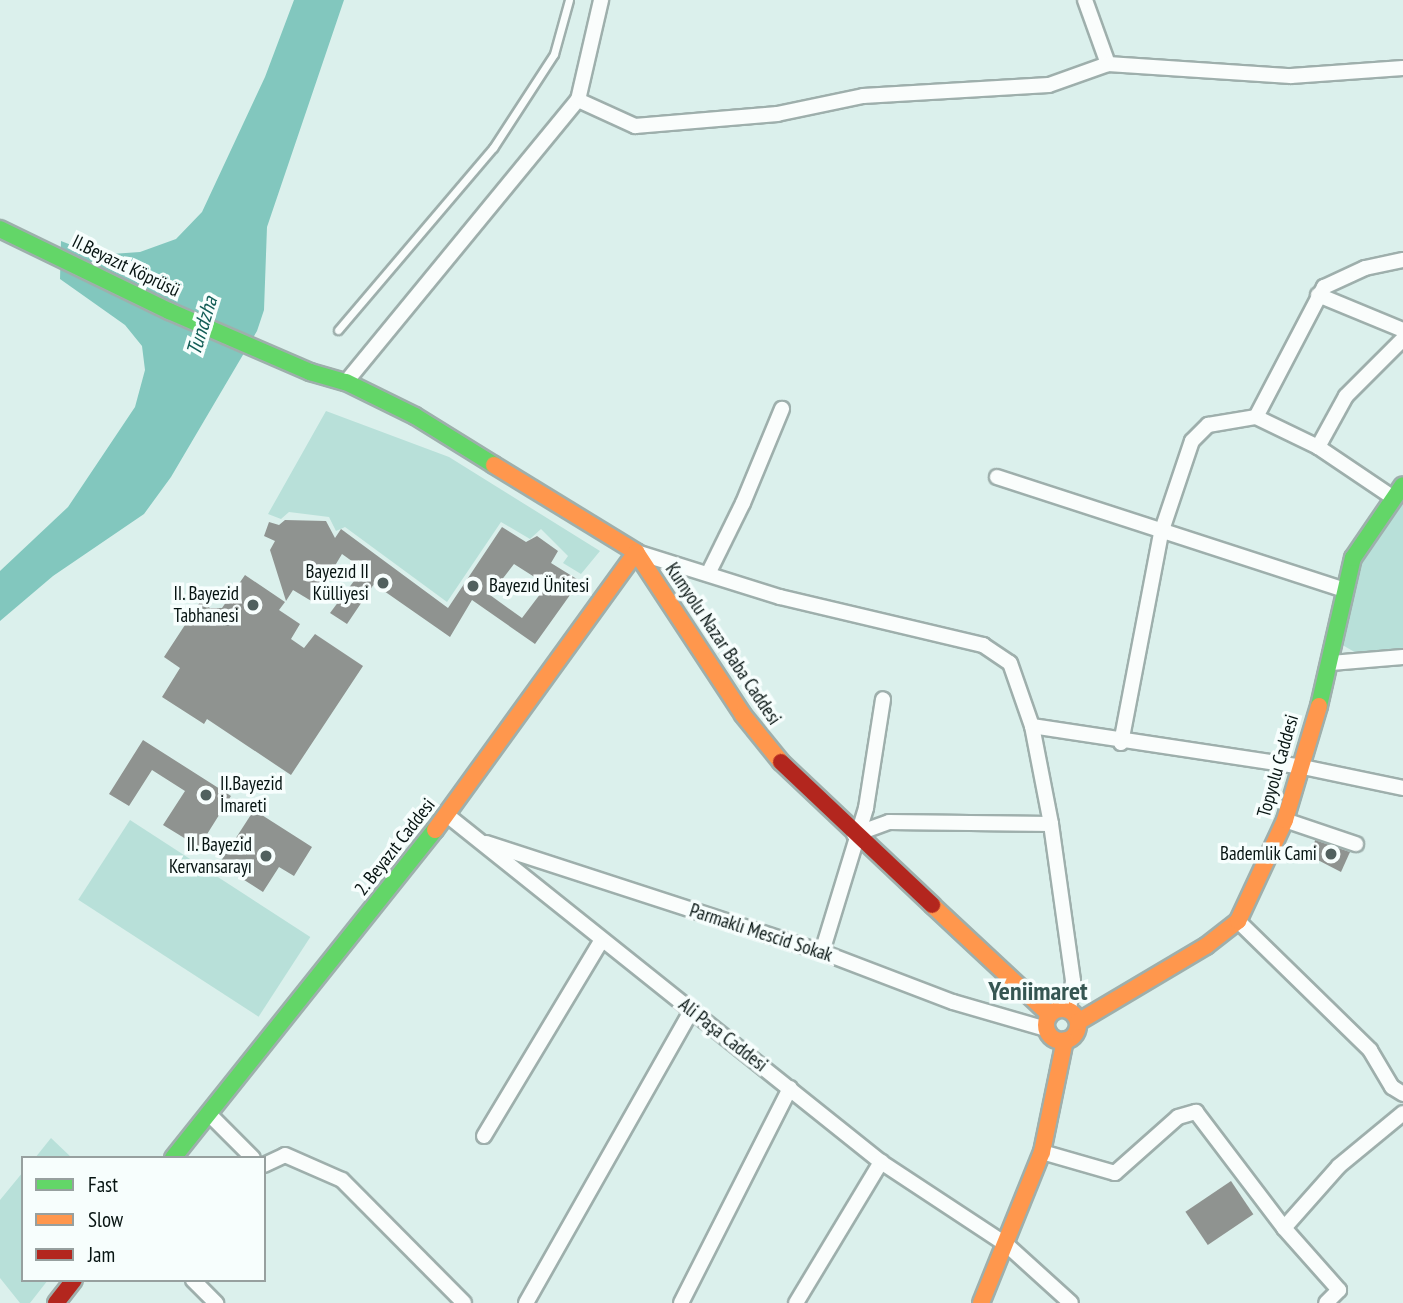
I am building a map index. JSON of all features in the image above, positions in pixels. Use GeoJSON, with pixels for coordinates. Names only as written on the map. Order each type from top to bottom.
{"type":"FeatureCollection","features":[{"type":"Feature","properties":{"kind":"street"},"geometry":{"type":"LineString","coordinates":[[346,382],[578,100],[601,0]]}},
{"type":"Feature","properties":{"kind":"street"},"geometry":{"type":"LineString","coordinates":[[1085,0],[1108,64]]}},
{"type":"Feature","properties":{"kind":"street"},"geometry":{"type":"LineString","coordinates":[[578,100],[635,126],[777,114],[863,96],[1049,85],[1108,64],[1291,76],[1403,68]]}},
{"type":"Feature","properties":{"kind":"street","name":"II.Beyazıt Köprüsü"},"geometry":{"type":"LineString","coordinates":[[0,229],[310,372]]}},
{"type":"Feature","properties":{"kind":"street"},"geometry":{"type":"LineString","coordinates":[[1256,417],[1318,295],[1344,275],[1403,260]]}},
{"type":"Feature","properties":{"kind":"street"},"geometry":{"type":"LineString","coordinates":[[1318,295],[1403,330]]}},
{"type":"Feature","properties":{"kind":"street"},"geometry":{"type":"LineString","coordinates":[[1318,447],[1346,396],[1403,340]]}},
{"type":"Feature","properties":{"kind":"street","name":"Kumyolu Nazar Baba Caddesi"},"geometry":{"type":"LineString","coordinates":[[310,372],[346,382],[441,432],[636,552],[760,737],[854,835],[1047,1022]]}},
{"type":"Feature","properties":{"kind":"street"},"geometry":{"type":"LineString","coordinates":[[708,574],[743,503],[782,409]]}},
{"type":"Feature","properties":{"kind":"street"},"geometry":{"type":"LineString","coordinates":[[1121,743],[1161,533],[1187,451],[1199,431],[1219,421],[1256,417],[1398,491]]}},
{"type":"Feature","properties":{"kind":"street"},"geometry":{"type":"LineString","coordinates":[[998,477],[1161,533],[1345,590]]}},
{"type":"Feature","properties":{"kind":"street","name":"Topyolu Caddesi"},"geometry":{"type":"LineString","coordinates":[[1073,1016],[1206,946],[1238,921],[1285,820],[1298,766],[1331,663],[1345,590],[1363,538],[1398,491]]}},
{"type":"Feature","properties":{"kind":"street"},"geometry":{"type":"LineString","coordinates":[[636,552],[780,597],[993,650],[1014,672],[1032,726],[1051,824],[1073,981],[1073,1036],[1065,1041],[1042,1152],[1007,1245],[981,1303]]}},
{"type":"Feature","properties":{"kind":"street","name":"2. Beyazıt Caddesi"},"geometry":{"type":"LineString","coordinates":[[175,1156],[447,815],[636,552]]}},
{"type":"Feature","properties":{"kind":"street"},"geometry":{"type":"LineString","coordinates":[[1331,663],[1403,657]]}},
{"type":"Feature","properties":{"kind":"street"},"geometry":{"type":"LineString","coordinates":[[822,952],[854,835],[866,808],[883,699]]}},
{"type":"Feature","properties":{"kind":"street"},"geometry":{"type":"LineString","coordinates":[[1032,726],[1121,743],[1298,766],[1403,788]]}},
{"type":"Feature","properties":{"kind":"street","name":"Ali Paşa Caddesi"},"geometry":{"type":"LineString","coordinates":[[447,815],[601,941],[692,1010],[881,1162],[1007,1245],[1071,1303]]}},
{"type":"Feature","properties":{"kind":"street"},"geometry":{"type":"LineString","coordinates":[[1285,820],[1356,844]]}},
{"type":"Feature","properties":{"kind":"street"},"geometry":{"type":"LineString","coordinates":[[854,835],[889,822],[1051,824]]}},
{"type":"Feature","properties":{"kind":"street","name":"Parmaklı Mescid Sokak"},"geometry":{"type":"LineString","coordinates":[[476,839],[822,952],[953,1002],[1047,1022]]}},
{"type":"Feature","properties":{"kind":"street"},"geometry":{"type":"LineString","coordinates":[[1238,921],[1370,1050],[1392,1087],[1403,1094]]}},
{"type":"Feature","properties":{"kind":"street"},"geometry":{"type":"LineString","coordinates":[[484,1136],[601,941]]}},
{"type":"Feature","properties":{"kind":"street"},"geometry":{"type":"LineString","coordinates":[[1065,1041],[1051,1037],[1047,1022],[1059,1009],[1073,1016]]}},
{"type":"Feature","properties":{"kind":"street"},"geometry":{"type":"LineString","coordinates":[[526,1303],[692,1010]]}},
{"type":"Feature","properties":{"kind":"street"},"geometry":{"type":"LineString","coordinates":[[681,1303],[790,1088]]}},
{"type":"Feature","properties":{"kind":"street"},"geometry":{"type":"LineString","coordinates":[[1042,1152],[1115,1173],[1178,1117],[1196,1112],[1284,1228],[1339,1290],[1326,1303]]}},
{"type":"Feature","properties":{"kind":"street"},"geometry":{"type":"LineString","coordinates":[[209,1114],[251,1156]]}},
{"type":"Feature","properties":{"kind":"street"},"geometry":{"type":"LineString","coordinates":[[1284,1228],[1339,1167],[1403,1114]]}},
{"type":"Feature","properties":{"kind":"street"},"geometry":{"type":"LineString","coordinates":[[266,1164],[285,1155],[342,1180],[464,1303]]}},
{"type":"Feature","properties":{"kind":"street"},"geometry":{"type":"LineString","coordinates":[[796,1303],[881,1162]]}},
{"type":"Feature","properties":{"kind":"street"},"geometry":{"type":"LineString","coordinates":[[59,1302],[73,1282]]}},
{"type":"Feature","properties":{"kind":"street"},"geometry":{"type":"LineString","coordinates":[[195,1282],[216,1303]]}},
{"type":"Feature","properties":{"kind":"lane"},"geometry":{"type":"LineString","coordinates":[[338,330],[492,148],[554,54],[569,0]]}},
{"type":"Feature","properties":{"kind":"green space"},"geometry":{"type":"Polygon","coordinates":[[[326,411],[449,457],[600,551],[581,574],[563,563],[568,556],[541,529],[530,539],[501,522],[447,602],[345,527],[336,531],[329,517],[289,512],[281,519],[268,514],[326,411]]]}},
{"type":"Feature","properties":{"kind":"green space"},"geometry":{"type":"Polygon","coordinates":[[[1403,503],[1403,651],[1358,654],[1339,643],[1359,568],[1378,525],[1403,503]]]}},
{"type":"Feature","properties":{"kind":"green space"},"geometry":{"type":"Polygon","coordinates":[[[130,820],[310,937],[259,1017],[78,900],[130,820]]]}},
{"type":"Feature","properties":{"kind":"green space"},"geometry":{"type":"Polygon","coordinates":[[[51,1138],[70,1156],[37,1156],[51,1138]]]}},
{"type":"Feature","properties":{"kind":"green space"},"geometry":{"type":"Polygon","coordinates":[[[21,1174],[21,1282],[46,1282],[30,1303],[20,1303],[0,1278],[0,1200],[21,1174]]]}},
{"type":"Feature","properties":{"kind":"water","name":"Tundzha"},"geometry":{"type":"Polygon","coordinates":[[[294,0],[344,0],[267,227],[264,310],[257,331],[171,477],[144,514],[53,576],[0,621],[0,571],[68,507],[135,407],[145,370],[142,346],[125,325],[60,279],[61,241],[97,255],[140,252],[176,239],[202,212],[265,77],[294,0]]]}},
{"type":"Feature","properties":{"kind":"building","name":"Bayezıd II Külliyesi"},"geometry":{"type":"Polygon","coordinates":[[[285,520],[326,521],[335,538],[341,529],[448,608],[502,527],[526,542],[537,536],[558,551],[551,563],[580,581],[535,644],[472,600],[450,637],[374,584],[347,624],[330,613],[363,569],[342,554],[313,602],[293,590],[286,601],[270,550],[275,541],[264,536],[269,522],[279,525],[285,520]],[[514,564],[490,595],[522,618],[547,585],[514,564]]]}},
{"type":"Feature","properties":{"kind":"building"},"geometry":{"type":"Polygon","coordinates":[[[245,575],[285,602],[279,610],[300,624],[291,639],[304,648],[315,634],[363,666],[291,775],[207,719],[204,724],[162,697],[180,668],[164,657],[200,602],[210,608],[222,608],[245,575]]]}},
{"type":"Feature","properties":{"kind":"building","name":"II.Bayezid İmareti"},"geometry":{"type":"Polygon","coordinates":[[[143,740],[231,796],[199,847],[163,825],[185,791],[152,770],[129,806],[109,794],[143,740]]]}},
{"type":"Feature","properties":{"kind":"building","name":"II. Bayezid Kervansarayı"},"geometry":{"type":"Polygon","coordinates":[[[254,810],[312,847],[294,876],[279,867],[263,892],[219,864],[254,810]]]}},
{"type":"Feature","properties":{"kind":"building","name":"Bademlik Cami"},"geometry":{"type":"Polygon","coordinates":[[[1315,840],[1350,852],[1341,872],[1312,857],[1315,840]]]}},
{"type":"Feature","properties":{"kind":"building"},"geometry":{"type":"Polygon","coordinates":[[[1231,1181],[1253,1214],[1208,1245],[1185,1212],[1231,1181]]]}},
{"type":"Feature","properties":{"kind":"traffic: fast"},"geometry":{"type":"LineString","coordinates":[[0,229],[169,311],[310,372],[346,382],[415,416],[494,465]]}},
{"type":"Feature","properties":{"kind":"traffic: fast"},"geometry":{"type":"LineString","coordinates":[[1319,706],[1353,558],[1403,485]]}},
{"type":"Feature","properties":{"kind":"traffic: fast"},"geometry":{"type":"LineString","coordinates":[[175,1156],[435,830]]}},
{"type":"Feature","properties":{"kind":"traffic: slow"},"geometry":{"type":"LineString","coordinates":[[494,465],[636,552],[743,715],[781,762]]}},
{"type":"Feature","properties":{"kind":"traffic: slow"},"geometry":{"type":"LineString","coordinates":[[435,830],[636,552]]}},
{"type":"Feature","properties":{"kind":"traffic: slow"},"geometry":{"type":"LineString","coordinates":[[1078,1022],[1206,946],[1238,921],[1285,820],[1319,706]]}},
{"type":"Feature","properties":{"kind":"traffic: slow"},"geometry":{"type":"LineString","coordinates":[[932,905],[1049,1014]]}},
{"type":"Feature","properties":{"kind":"traffic: slow"},"geometry":{"type":"LineString","coordinates":[[1062,1009],[1073,1014],[1078,1025],[1073,1036],[1062,1041],[1051,1036],[1046,1025],[1051,1014],[1062,1009]]}},
{"type":"Feature","properties":{"kind":"traffic: slow"},"geometry":{"type":"LineString","coordinates":[[981,1303],[1042,1152],[1065,1040]]}},
{"type":"Feature","properties":{"kind":"traffic: jam"},"geometry":{"type":"LineString","coordinates":[[781,762],[932,905]]}},
{"type":"Feature","properties":{"kind":"traffic: jam"},"geometry":{"type":"LineString","coordinates":[[56,1303],[72,1282]]}},
{"type":"Feature","properties":{"kind":"place","name":"Bayezıd II Külliyesi"},"geometry":{"type":"Point","coordinates":[383,583]}},
{"type":"Feature","properties":{"kind":"place","name":"Bayezıd Ünitesi"},"geometry":{"type":"Point","coordinates":[473,586]}},
{"type":"Feature","properties":{"kind":"place","name":"II. Bayezid Tabhanesi"},"geometry":{"type":"Point","coordinates":[253,605]}},
{"type":"Feature","properties":{"kind":"place","name":"II.Bayezid İmareti"},"geometry":{"type":"Point","coordinates":[206,795]}},
{"type":"Feature","properties":{"kind":"place","name":"Bademlik Cami"},"geometry":{"type":"Point","coordinates":[1331,854]}},
{"type":"Feature","properties":{"kind":"place","name":"II. Bayezid Kervansarayı"},"geometry":{"type":"Point","coordinates":[266,856]}},
{"type":"Feature","properties":{"kind":"district","name":"Yeniimaret"},"geometry":{"type":"Point","coordinates":[1038,991]}}]}
